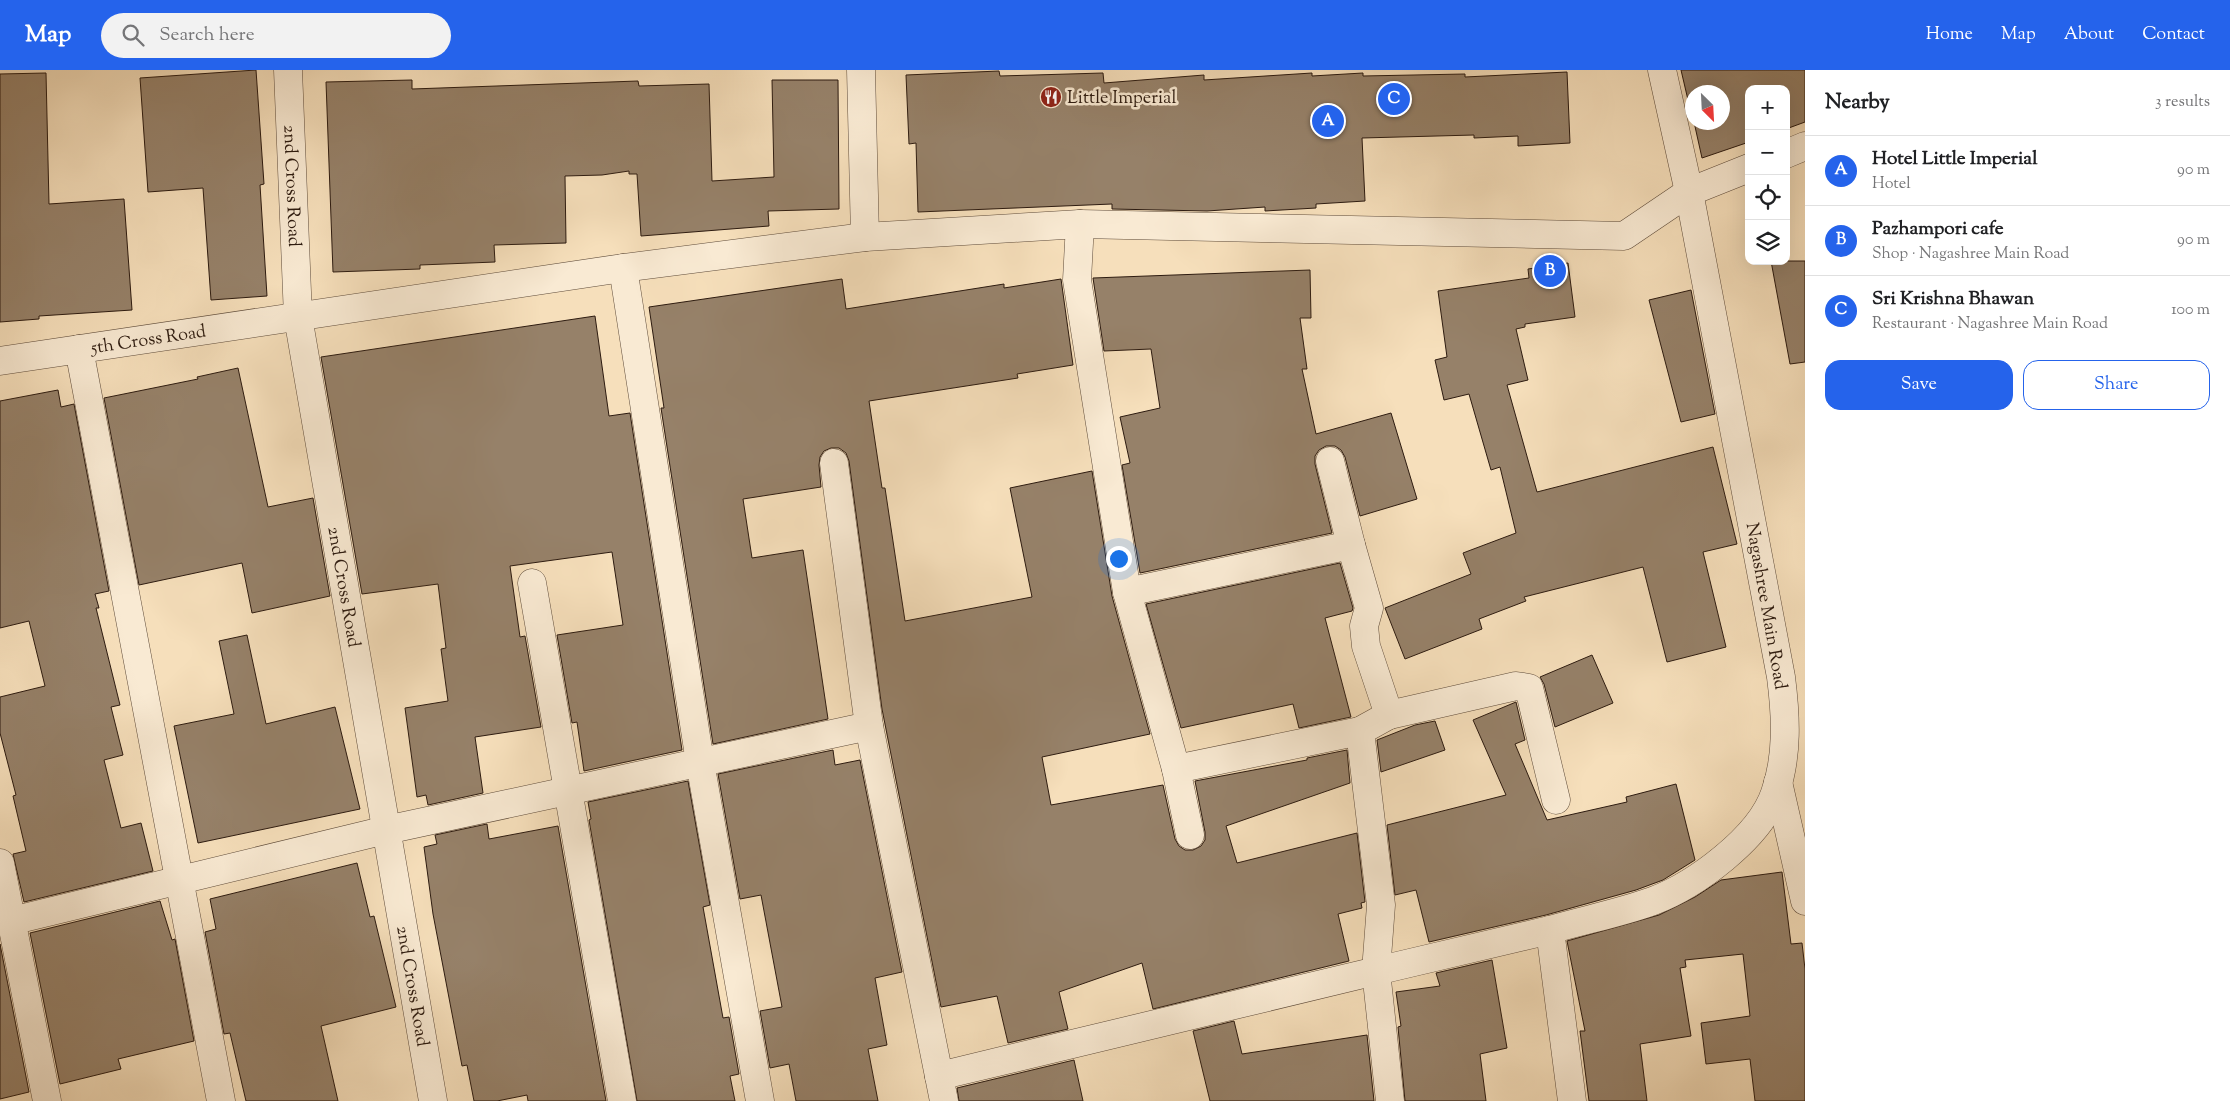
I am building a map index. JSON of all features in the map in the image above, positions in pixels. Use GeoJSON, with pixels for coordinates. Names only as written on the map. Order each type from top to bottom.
{"type":"FeatureCollection","features":[{"type":"Feature","properties":{"kind":"street","name":"2nd Cross Road"},"geometry":{"type":"LineString","coordinates":[[288,70],[298,317],[433,1101]]}},
{"type":"Feature","properties":{"kind":"street"},"geometry":{"type":"LineString","coordinates":[[861,70],[865,237]]}},
{"type":"Feature","properties":{"kind":"street","name":"Nagashree Main Road"},"geometry":{"type":"LineString","coordinates":[[942,1088],[1376,972],[1550,930],[1652,901],[1683,887],[1704,874],[1736,848],[1757,823],[1775,795],[1785,739],[1785,708],[1781,677],[1690,192],[1662,70]]}},
{"type":"Feature","properties":{"kind":"street"},"geometry":{"type":"LineString","coordinates":[[1790,152],[1805,146]]}},
{"type":"Feature","properties":{"kind":"street","name":"5th Cross Road"},"geometry":{"type":"LineString","coordinates":[[0,362],[623,268],[865,237],[1080,224],[1624,236],[1690,192],[1745,170]]}},
{"type":"Feature","properties":{"kind":"street"},"geometry":{"type":"LineString","coordinates":[[1080,224],[1077,280],[1128,592],[1176,769],[1190,835]]}},
{"type":"Feature","properties":{"kind":"street"},"geometry":{"type":"LineString","coordinates":[[623,268],[700,762],[760,1101]]}},
{"type":"Feature","properties":{"kind":"street"},"geometry":{"type":"LineString","coordinates":[[79,350],[221,1101]]}},
{"type":"Feature","properties":{"kind":"street"},"geometry":{"type":"LineString","coordinates":[[1330,461],[1369,608],[1364,626],[1366,646],[1389,715]]}},
{"type":"Feature","properties":{"kind":"street"},"geometry":{"type":"LineString","coordinates":[[834,463],[869,726],[942,1088]]}},
{"type":"Feature","properties":{"kind":"street"},"geometry":{"type":"LineString","coordinates":[[1128,592],[1351,545]]}},
{"type":"Feature","properties":{"kind":"street"},"geometry":{"type":"LineString","coordinates":[[532,583],[570,790],[622,1101]]}},
{"type":"Feature","properties":{"kind":"street"},"geometry":{"type":"LineString","coordinates":[[1176,769],[1360,731],[1389,715],[1516,686],[1529,688],[1556,800]]}},
{"type":"Feature","properties":{"kind":"street"},"geometry":{"type":"LineString","coordinates":[[11,921],[386,830],[869,726]]}},
{"type":"Feature","properties":{"kind":"street"},"geometry":{"type":"LineString","coordinates":[[1360,731],[1381,905],[1376,972],[1390,1101]]}},
{"type":"Feature","properties":{"kind":"street"},"geometry":{"type":"LineString","coordinates":[[1778,782],[1805,901]]}},
{"type":"Feature","properties":{"kind":"street"},"geometry":{"type":"LineString","coordinates":[[0,863],[47,1101]]}},
{"type":"Feature","properties":{"kind":"street"},"geometry":{"type":"LineString","coordinates":[[1550,930],[1572,1101]]}},
{"type":"Feature","properties":{"kind":"building"},"geometry":{"type":"Polygon","coordinates":[[[256,70],[264,184],[260,185],[267,296],[211,300],[203,188],[148,192],[140,78],[256,70]]]}},
{"type":"Feature","properties":{"kind":"building"},"geometry":{"type":"Polygon","coordinates":[[[1681,70],[1805,70],[1805,122],[1790,128],[1790,85],[1745,85],[1745,143],[1702,158],[1696,130],[1730,130],[1730,85],[1685,85],[1685,87],[1681,70]]]}},
{"type":"Feature","properties":{"kind":"building"},"geometry":{"type":"Polygon","coordinates":[[[999,71],[1000,76],[1103,73],[1104,83],[1204,75],[1204,80],[1312,73],[1312,76],[1363,73],[1363,76],[1465,74],[1465,77],[1567,72],[1570,143],[1518,146],[1518,136],[1474,138],[1474,135],[1362,138],[1365,201],[1316,204],[1316,208],[1265,211],[1265,207],[1207,211],[1112,209],[1112,204],[918,212],[916,143],[909,144],[906,75],[999,71]]]}},
{"type":"Feature","properties":{"kind":"building"},"geometry":{"type":"Polygon","coordinates":[[[46,73],[49,204],[124,199],[132,310],[39,316],[39,319],[0,322],[0,74],[46,73]]]}},
{"type":"Feature","properties":{"kind":"building"},"geometry":{"type":"Polygon","coordinates":[[[412,80],[412,89],[638,81],[639,86],[709,84],[712,181],[774,177],[772,80],[838,80],[839,209],[768,211],[769,226],[641,236],[637,174],[629,174],[629,171],[602,175],[565,176],[566,243],[494,245],[495,262],[420,265],[420,269],[333,272],[326,82],[412,80]]]}},
{"type":"Feature","properties":{"kind":"building"},"geometry":{"type":"Polygon","coordinates":[[[1790,261],[1805,261],[1805,362],[1790,364],[1772,265],[1790,265],[1790,261]]]}},
{"type":"Feature","properties":{"kind":"building"},"geometry":{"type":"Polygon","coordinates":[[[1568,263],[1575,317],[1525,324],[1525,327],[1516,329],[1528,380],[1507,385],[1537,492],[1713,447],[1737,544],[1703,552],[1726,647],[1667,662],[1643,567],[1524,597],[1526,601],[1479,619],[1482,629],[1405,659],[1385,608],[1471,574],[1463,553],[1516,533],[1500,467],[1491,470],[1469,394],[1444,400],[1435,360],[1447,357],[1438,291],[1529,278],[1528,269],[1568,263]]]}},
{"type":"Feature","properties":{"kind":"building"},"geometry":{"type":"Polygon","coordinates":[[[1310,270],[1311,318],[1300,318],[1307,369],[1302,369],[1316,434],[1391,413],[1417,499],[1360,516],[1345,457],[1341,450],[1335,446],[1326,446],[1319,450],[1315,456],[1315,464],[1332,533],[1140,573],[1122,465],[1130,463],[1120,417],[1160,408],[1151,349],[1104,351],[1093,278],[1310,270]]]}},
{"type":"Feature","properties":{"kind":"building"},"geometry":{"type":"Polygon","coordinates":[[[842,279],[846,309],[1004,284],[1004,288],[1061,279],[1073,365],[1017,374],[1018,378],[869,401],[882,488],[885,488],[905,621],[1032,597],[1010,488],[1092,471],[1112,596],[1150,734],[1042,757],[1051,805],[1163,785],[1175,839],[1179,846],[1185,850],[1193,850],[1201,846],[1205,840],[1195,781],[1307,760],[1307,758],[1347,750],[1350,783],[1226,826],[1237,863],[1357,833],[1365,902],[1361,903],[1362,908],[1338,914],[1349,961],[1153,1009],[1142,963],[1059,992],[1068,1029],[1008,1043],[997,996],[941,1007],[882,709],[849,461],[846,453],[839,448],[831,448],[824,451],[820,457],[821,487],[743,499],[752,558],[803,550],[828,719],[713,744],[661,408],[664,408],[649,307],[842,279]]]}},
{"type":"Feature","properties":{"kind":"building"},"geometry":{"type":"Polygon","coordinates":[[[1691,290],[1715,414],[1681,422],[1649,300],[1691,290]]]}},
{"type":"Feature","properties":{"kind":"building"},"geometry":{"type":"Polygon","coordinates":[[[595,316],[609,416],[630,413],[682,750],[584,771],[577,722],[572,723],[557,635],[623,625],[612,552],[510,566],[520,637],[525,636],[541,727],[475,737],[483,793],[428,805],[426,795],[417,797],[405,708],[448,701],[441,649],[446,648],[438,584],[362,594],[321,357],[595,316]]]}},
{"type":"Feature","properties":{"kind":"building"},"geometry":{"type":"Polygon","coordinates":[[[238,368],[268,507],[313,498],[330,596],[252,613],[242,563],[139,585],[104,398],[198,379],[197,377],[238,368]]]}},
{"type":"Feature","properties":{"kind":"building"},"geometry":{"type":"Polygon","coordinates":[[[58,390],[61,407],[74,404],[109,591],[95,594],[99,608],[96,608],[120,705],[111,707],[123,755],[104,760],[121,828],[141,823],[153,871],[24,902],[13,854],[26,851],[13,796],[16,795],[0,733],[0,697],[45,686],[29,621],[0,628],[0,401],[58,390]]]}},
{"type":"Feature","properties":{"kind":"building"},"geometry":{"type":"Polygon","coordinates":[[[1340,563],[1353,608],[1352,611],[1325,618],[1351,717],[1299,728],[1293,704],[1181,728],[1146,604],[1340,563]]]}},
{"type":"Feature","properties":{"kind":"building"},"geometry":{"type":"Polygon","coordinates":[[[247,635],[266,724],[335,707],[360,809],[198,843],[174,726],[234,714],[219,641],[247,635]]]}},
{"type":"Feature","properties":{"kind":"building"},"geometry":{"type":"Polygon","coordinates":[[[1592,655],[1613,703],[1555,727],[1544,684],[1540,677],[1592,655]]]}},
{"type":"Feature","properties":{"kind":"building"},"geometry":{"type":"Polygon","coordinates":[[[1516,702],[1525,740],[1515,744],[1547,820],[1627,802],[1626,797],[1676,784],[1695,860],[1663,880],[1636,890],[1546,915],[1429,942],[1416,890],[1395,895],[1387,825],[1506,795],[1473,720],[1516,702]]]}},
{"type":"Feature","properties":{"kind":"building"},"geometry":{"type":"Polygon","coordinates":[[[1435,721],[1445,750],[1381,772],[1377,740],[1415,725],[1435,721]]]}},
{"type":"Feature","properties":{"kind":"building"},"geometry":{"type":"Polygon","coordinates":[[[833,750],[835,765],[860,760],[902,972],[875,978],[887,1045],[868,1049],[878,1101],[796,1101],[789,1064],[770,1068],[760,1011],[782,1007],[761,895],[740,899],[718,774],[833,750]]]}},
{"type":"Feature","properties":{"kind":"building"},"geometry":{"type":"Polygon","coordinates":[[[688,781],[710,905],[703,907],[723,1018],[729,1017],[739,1074],[730,1076],[735,1101],[637,1101],[589,820],[591,819],[588,802],[688,781]]]}},
{"type":"Feature","properties":{"kind":"building"},"geometry":{"type":"Polygon","coordinates":[[[487,824],[489,839],[558,826],[606,1101],[528,1101],[527,1095],[497,1101],[474,1101],[467,1065],[462,1066],[433,914],[424,847],[437,844],[435,835],[487,824]]]}},
{"type":"Feature","properties":{"kind":"building"},"geometry":{"type":"Polygon","coordinates":[[[357,863],[370,917],[374,916],[396,1007],[321,1026],[338,1101],[246,1101],[230,1033],[224,1034],[205,932],[216,929],[210,899],[357,863]]]}},
{"type":"Feature","properties":{"kind":"building"},"geometry":{"type":"Polygon","coordinates":[[[1782,872],[1791,944],[1802,943],[1805,969],[1805,1101],[1755,1101],[1750,1059],[1706,1064],[1701,1023],[1750,1016],[1743,954],[1685,960],[1686,967],[1680,968],[1691,1036],[1640,1044],[1647,1101],[1589,1101],[1580,1031],[1585,1031],[1567,941],[1659,915],[1695,897],[1721,880],[1782,872]]]}},
{"type":"Feature","properties":{"kind":"building"},"geometry":{"type":"Polygon","coordinates":[[[160,901],[172,940],[175,939],[194,1041],[118,1059],[121,1069],[60,1084],[30,933],[160,901]]]}},
{"type":"Feature","properties":{"kind":"building"},"geometry":{"type":"Polygon","coordinates":[[[0,944],[29,1092],[0,1099],[0,944]]]}},
{"type":"Feature","properties":{"kind":"building"},"geometry":{"type":"Polygon","coordinates":[[[1492,960],[1507,1048],[1480,1054],[1486,1101],[1405,1101],[1398,1027],[1401,1026],[1396,992],[1440,986],[1436,973],[1492,960]]]}},
{"type":"Feature","properties":{"kind":"building"},"geometry":{"type":"Polygon","coordinates":[[[1234,1021],[1242,1054],[1367,1035],[1374,1101],[1210,1101],[1193,1031],[1234,1021]]]}},
{"type":"Feature","properties":{"kind":"building"},"geometry":{"type":"Polygon","coordinates":[[[1074,1060],[1083,1101],[959,1101],[957,1088],[1074,1060]]]}},
{"type":"Feature","properties":{"kind":"place","name":"Little Imperial"},"geometry":{"type":"Point","coordinates":[1051,97]}},
{"type":"Feature","properties":{"kind":"place","name":"Sri Krishna Bhawan"},"geometry":{"type":"Point","coordinates":[1394,99]}},
{"type":"Feature","properties":{"kind":"place","name":"Hotel Little Imperial"},"geometry":{"type":"Point","coordinates":[1328,121]}},
{"type":"Feature","properties":{"kind":"place","name":"Pazhampori cafe"},"geometry":{"type":"Point","coordinates":[1550,271]}}]}
